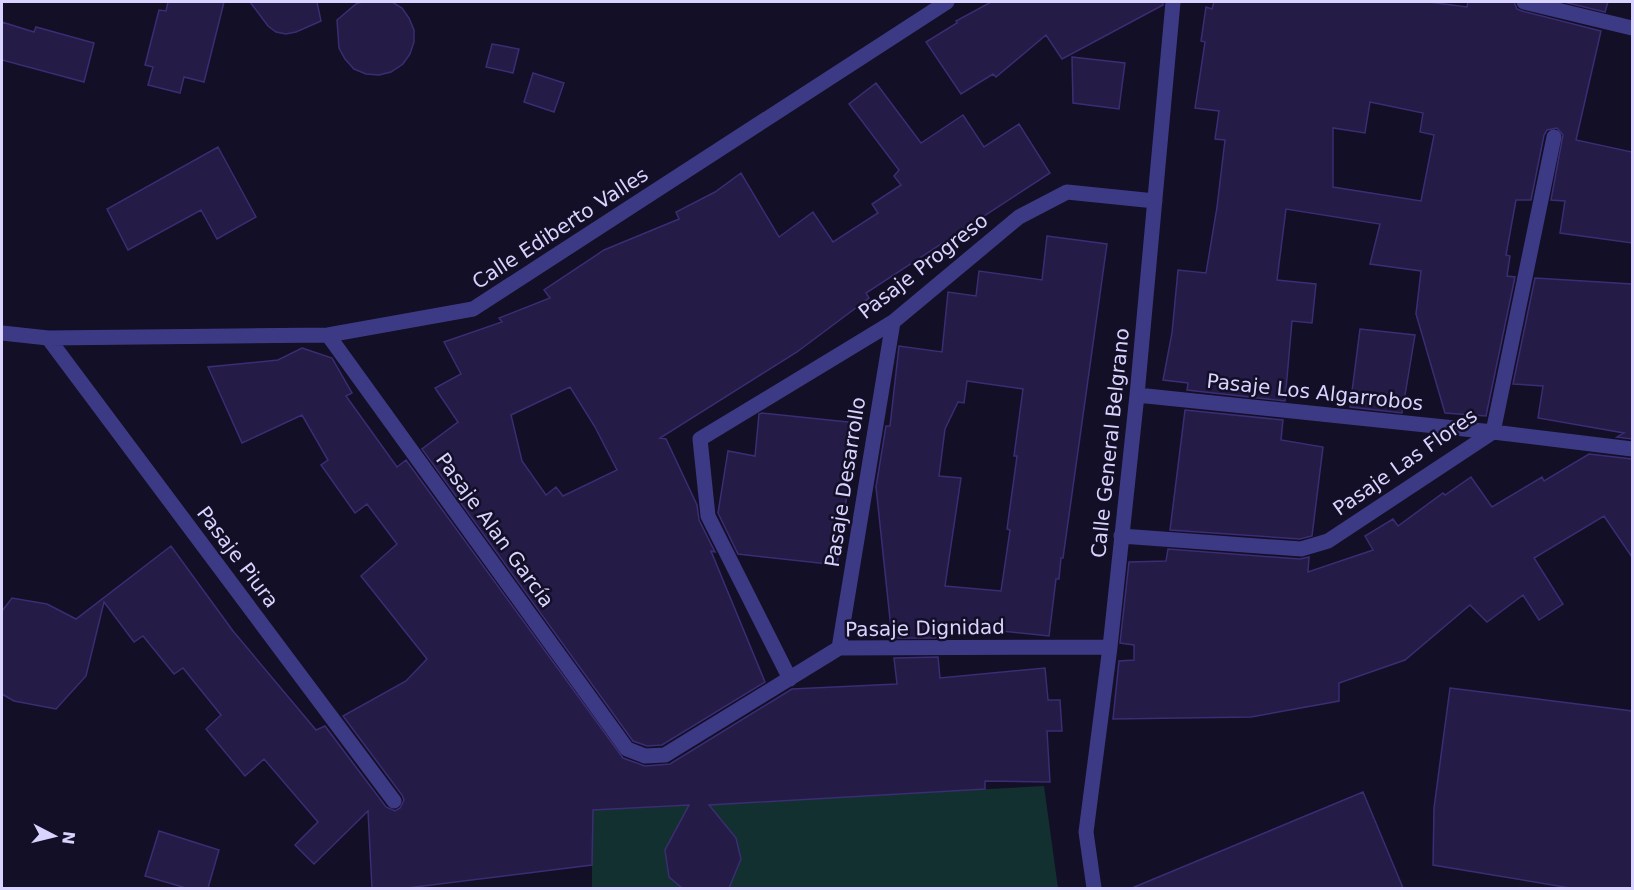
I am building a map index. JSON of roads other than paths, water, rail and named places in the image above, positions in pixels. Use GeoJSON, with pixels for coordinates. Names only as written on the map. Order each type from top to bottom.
{"type":"FeatureCollection","features":[{"type":"Feature","properties":{"kind":"street","name":"Calle Ediberto Valles"},"geometry":{"type":"LineString","coordinates":[[2,333],[48,338],[328,335],[473,309],[947,2]]}},
{"type":"Feature","properties":{"kind":"street","name":"Calle General Belgrano"},"geometry":{"type":"LineString","coordinates":[[1094,888],[1086,832],[1110,647],[1137,395],[1173,2]]}},
{"type":"Feature","properties":{"kind":"street"},"geometry":{"type":"LineString","coordinates":[[1524,2],[1632,28]]}},
{"type":"Feature","properties":{"kind":"street","name":"Pasaje Las Flores"},"geometry":{"type":"LineString","coordinates":[[1121,536],[1301,549],[1328,541],[1493,432],[1554,137]]}},
{"type":"Feature","properties":{"kind":"street","name":"Pasaje Progreso"},"geometry":{"type":"LineString","coordinates":[[790,679],[708,516],[700,439],[893,322],[1019,217],[1067,192],[1155,201]]}},
{"type":"Feature","properties":{"kind":"street","name":"Pasaje Desarrollo"},"geometry":{"type":"LineString","coordinates":[[839,648],[893,322]]}},
{"type":"Feature","properties":{"kind":"street","name":"Pasaje Alan García"},"geometry":{"type":"LineString","coordinates":[[328,335],[627,749]]}},
{"type":"Feature","properties":{"kind":"street","name":"Pasaje Piura"},"geometry":{"type":"LineString","coordinates":[[48,338],[394,801]]}},
{"type":"Feature","properties":{"kind":"street","name":"Pasaje Los Algarrobos"},"geometry":{"type":"LineString","coordinates":[[1137,395],[1493,432],[1632,449]]}},
{"type":"Feature","properties":{"kind":"street","name":"Pasaje Dignidad"},"geometry":{"type":"LineString","coordinates":[[627,749],[645,756],[665,754],[839,648],[1110,647]]}}]}
